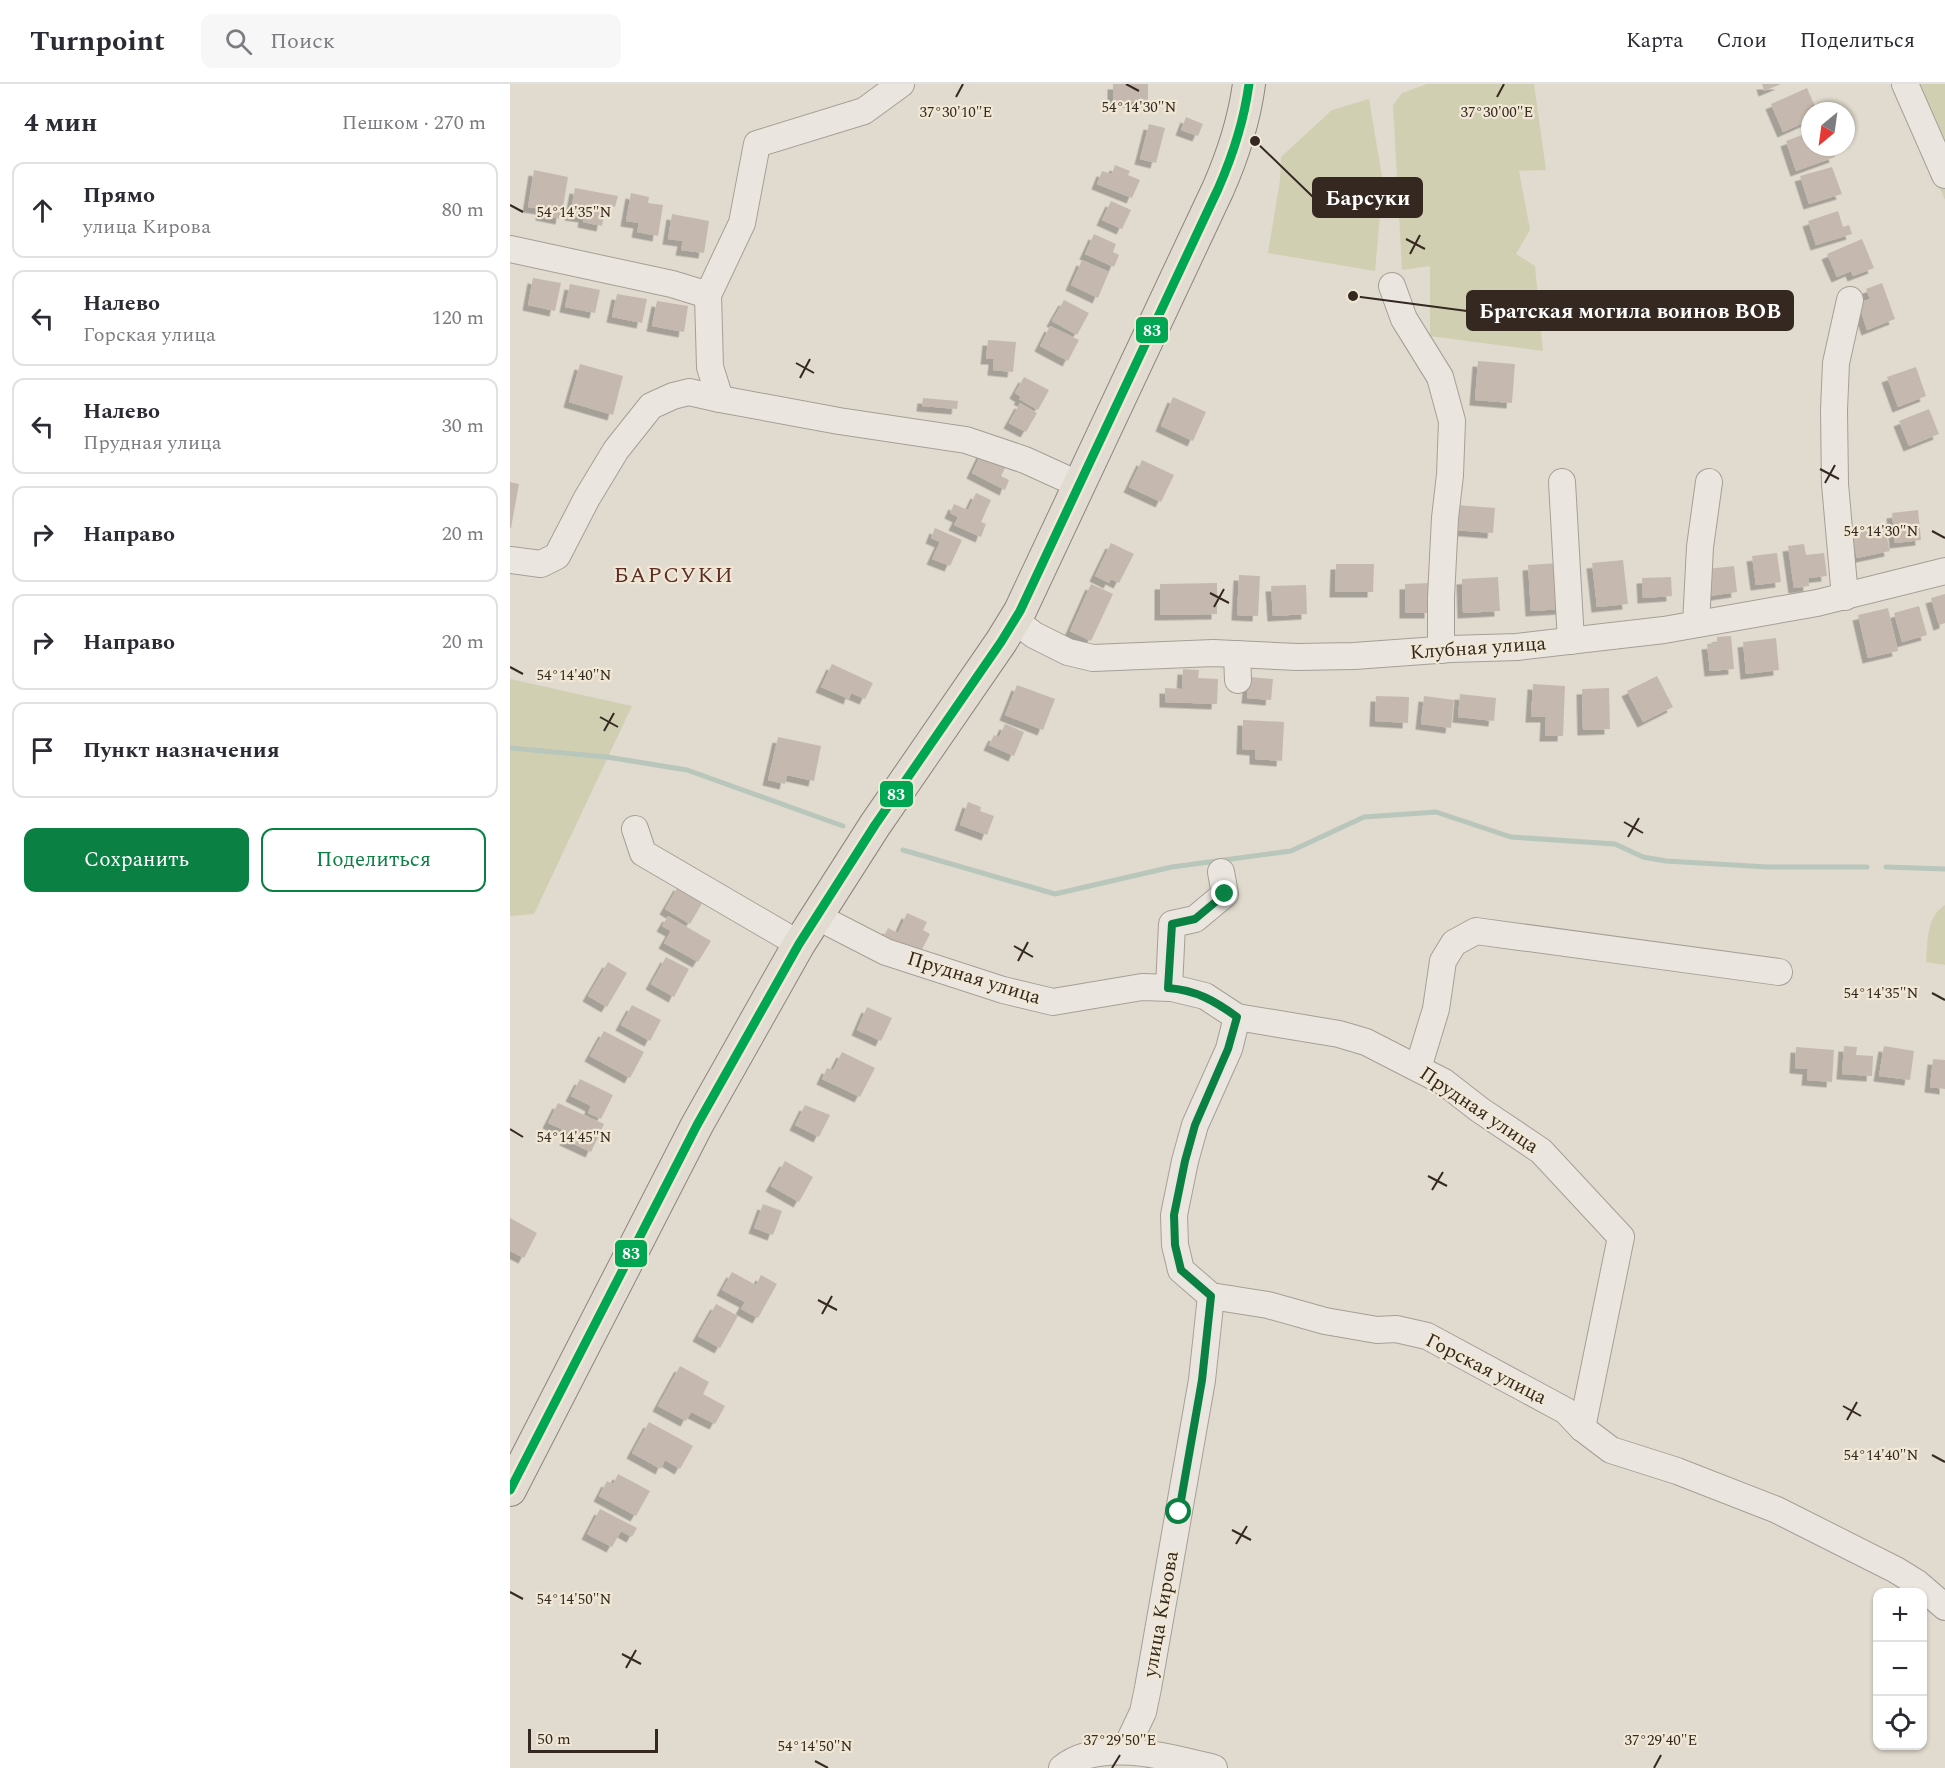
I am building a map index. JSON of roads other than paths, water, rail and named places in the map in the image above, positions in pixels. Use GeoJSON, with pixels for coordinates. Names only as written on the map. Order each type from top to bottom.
{"type":"FeatureCollection","features":[{"type":"Feature","properties":{"kind":"main road"},"geometry":{"type":"LineString","coordinates":[[510,1490],[698,1125],[799,944],[1014,620],[1039,573],[1218,189],[1253,92]]}},
{"type":"Feature","properties":{"kind":"street"},"geometry":{"type":"LineString","coordinates":[[720,399],[710,367],[708,295],[742,223],[757,144],[864,111],[901,84]]}},
{"type":"Feature","properties":{"kind":"street"},"geometry":{"type":"LineString","coordinates":[[1905,84],[1945,175]]}},
{"type":"Feature","properties":{"kind":"street"},"geometry":{"type":"LineString","coordinates":[[510,249],[672,284],[708,295]]}},
{"type":"Feature","properties":{"kind":"street"},"geometry":{"type":"LineString","coordinates":[[1392,286],[1404,319],[1440,377],[1452,421],[1441,597],[1441,650]]}},
{"type":"Feature","properties":{"kind":"street"},"geometry":{"type":"LineString","coordinates":[[1845,597],[1835,484],[1834,410],[1836,363],[1850,300]]}},
{"type":"Feature","properties":{"kind":"street"},"geometry":{"type":"LineString","coordinates":[[510,560],[541,564],[557,556],[587,498],[616,450],[651,406],[689,392],[839,422],[966,440],[1025,460],[1080,485]]}},
{"type":"Feature","properties":{"kind":"street"},"geometry":{"type":"LineString","coordinates":[[1562,482],[1571,641]]}},
{"type":"Feature","properties":{"kind":"street"},"geometry":{"type":"LineString","coordinates":[[1696,624],[1700,548],[1709,482]]}},
{"type":"Feature","properties":{"kind":"street","name":"Клубная улица"},"geometry":{"type":"LineString","coordinates":[[1014,620],[1034,635],[1068,652],[1093,658],[1213,653],[1297,657],[1354,656],[1517,647],[1664,630],[1845,597],[1945,571]]}},
{"type":"Feature","properties":{"kind":"street"},"geometry":{"type":"LineString","coordinates":[[1237,654],[1238,680]]}},
{"type":"Feature","properties":{"kind":"street"},"geometry":{"type":"LineString","coordinates":[[635,829],[643,853],[799,944]]}},
{"type":"Feature","properties":{"kind":"street"},"geometry":{"type":"LineString","coordinates":[[1168,988],[1172,924],[1195,919],[1225,894],[1221,873]]}},
{"type":"Feature","properties":{"kind":"street","name":"Прудная улица"},"geometry":{"type":"LineString","coordinates":[[816,916],[886,952],[1003,990],[1053,1002],[1126,989],[1168,988],[1191,991],[1205,996],[1237,1017],[1339,1034],[1366,1042],[1444,1082],[1480,1110],[1541,1151],[1621,1237],[1582,1428]]}},
{"type":"Feature","properties":{"kind":"street"},"geometry":{"type":"LineString","coordinates":[[1418,1068],[1436,1010],[1443,961],[1454,943],[1476,931],[1779,972]]}},
{"type":"Feature","properties":{"kind":"street"},"geometry":{"type":"LineString","coordinates":[[1211,1296],[1181,1270],[1175,1245],[1174,1215],[1195,1125],[1228,1049],[1237,1017]]}},
{"type":"Feature","properties":{"kind":"street","name":"Горская улица"},"geometry":{"type":"LineString","coordinates":[[1211,1296],[1268,1305],[1325,1321],[1377,1330],[1396,1329],[1427,1336],[1566,1412],[1582,1428],[1611,1450],[1778,1510],[1820,1530],[1917,1583],[1945,1607]]}},
{"type":"Feature","properties":{"kind":"street","name":"улица Кирова"},"geometry":{"type":"LineString","coordinates":[[1125,1750],[1143,1712],[1202,1380],[1211,1296]]}},
{"type":"Feature","properties":{"kind":"street"},"geometry":{"type":"LineString","coordinates":[[1062,1768],[1080,1757],[1125,1750],[1214,1768]]}},
{"type":"Feature","properties":{"kind":"waterway"},"geometry":{"type":"LineString","coordinates":[[510,748],[607,757],[687,770],[843,826]]}},
{"type":"Feature","properties":{"kind":"waterway"},"geometry":{"type":"LineString","coordinates":[[903,850],[1055,894],[1172,867],[1291,851],[1364,817],[1436,812],[1511,837],[1615,844],[1643,857],[1666,861],[1768,867],[1867,867]]}},
{"type":"Feature","properties":{"kind":"waterway"},"geometry":{"type":"LineString","coordinates":[[1886,867],[1945,869]]}},
{"type":"Feature","properties":{"kind":"place","name":"Барсуки"},"geometry":{"type":"Point","coordinates":[1255,141]}},
{"type":"Feature","properties":{"kind":"place","name":"Братская могила воинов ВОВ"},"geometry":{"type":"Point","coordinates":[1353,296]}},
{"type":"Feature","properties":{"kind":"district","name":"БАРСУКИ"},"geometry":{"type":"Point","coordinates":[674,575]}}]}
